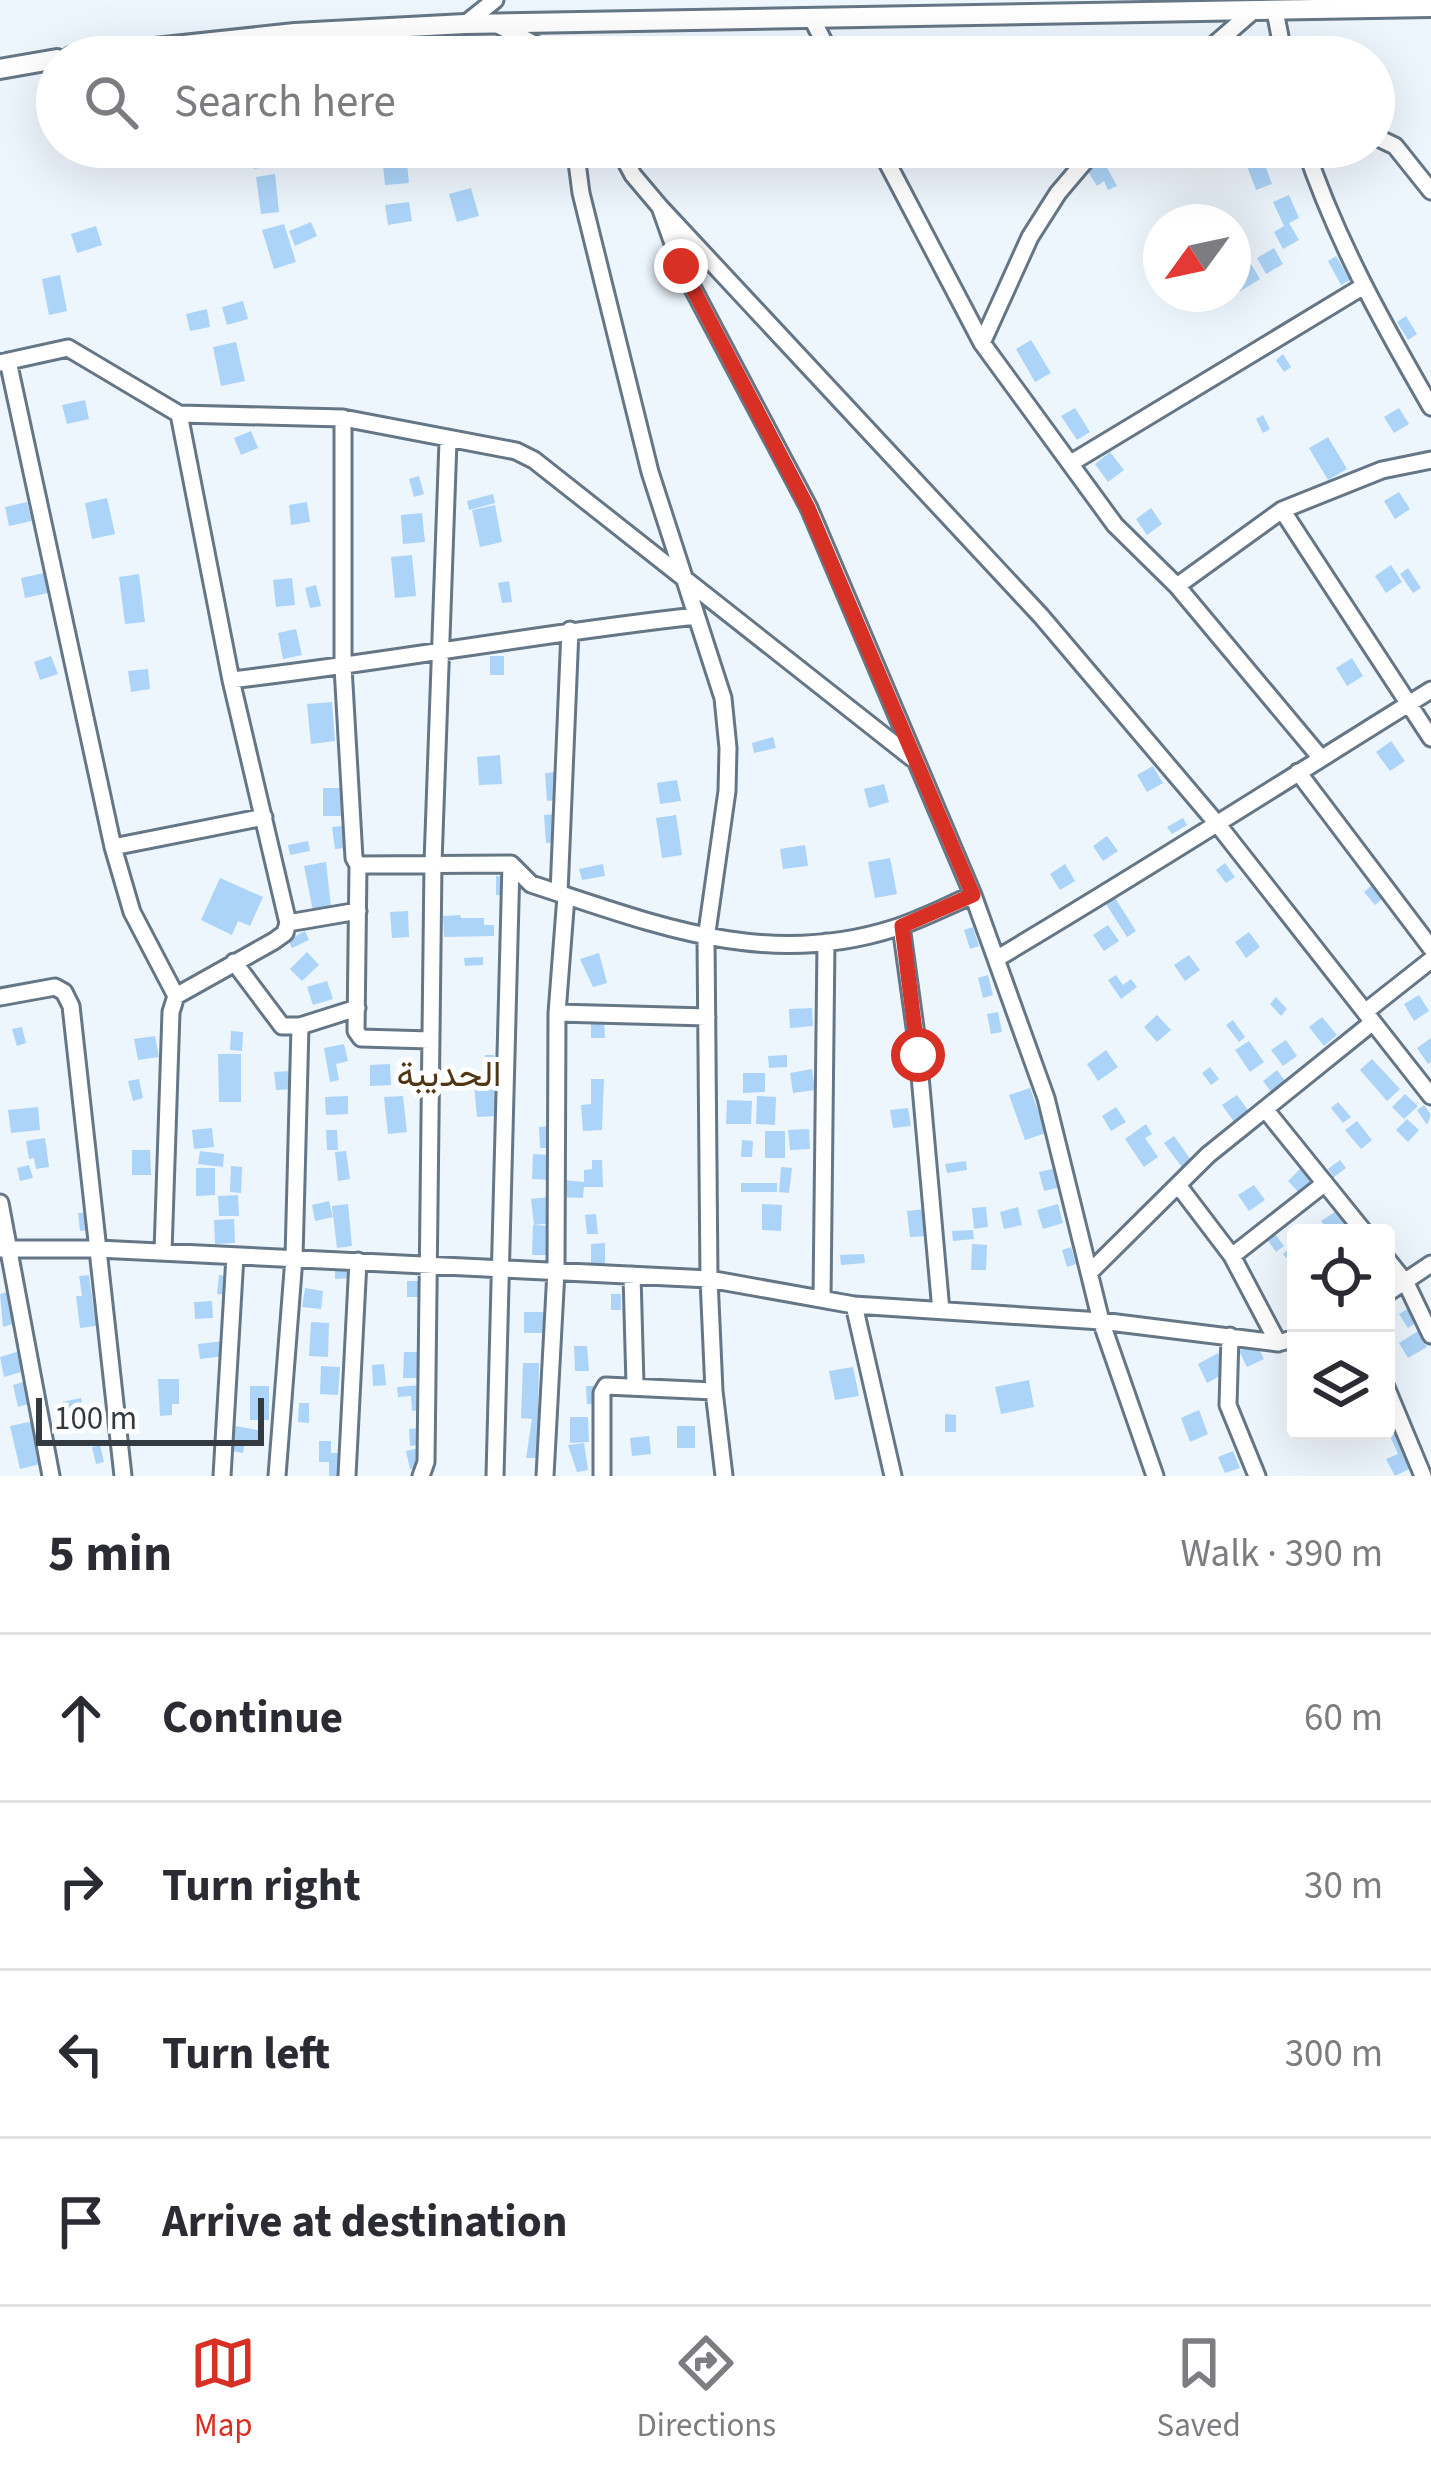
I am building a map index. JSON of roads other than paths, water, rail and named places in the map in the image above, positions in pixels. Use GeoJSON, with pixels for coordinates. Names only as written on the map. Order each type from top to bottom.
{"type":"FeatureCollection","features":[{"type":"Feature","properties":{"kind":"main road"},"geometry":{"type":"LineString","coordinates":[[269,36],[495,23],[1431,8]]}},
{"type":"Feature","properties":{"kind":"main road"},"geometry":{"type":"LineString","coordinates":[[0,69],[36,63]]}},
{"type":"Feature","properties":{"kind":"street"},"geometry":{"type":"LineString","coordinates":[[465,24],[496,0]]}},
{"type":"Feature","properties":{"kind":"street"},"geometry":{"type":"LineString","coordinates":[[1275,10],[1281,36]]}},
{"type":"Feature","properties":{"kind":"street"},"geometry":{"type":"LineString","coordinates":[[1224,36],[1253,11]]}},
{"type":"Feature","properties":{"kind":"street"},"geometry":{"type":"LineString","coordinates":[[812,19],[821,36]]}},
{"type":"Feature","properties":{"kind":"street"},"geometry":{"type":"LineString","coordinates":[[495,23],[519,36]]}},
{"type":"Feature","properties":{"kind":"street"},"geometry":{"type":"LineString","coordinates":[[1395,146],[1431,191]]}},
{"type":"Feature","properties":{"kind":"street"},"geometry":{"type":"LineString","coordinates":[[578,168],[650,472],[723,698],[727,791],[706,939],[706,1016],[709,1279],[724,1476]]}},
{"type":"Feature","properties":{"kind":"street"},"geometry":{"type":"LineString","coordinates":[[629,168],[660,207],[1041,616],[1219,826],[1369,1017],[1424,1073],[1431,1096]]}},
{"type":"Feature","properties":{"kind":"street"},"geometry":{"type":"LineString","coordinates":[[890,168],[982,343],[1115,525],[1177,586],[1320,757]]}},
{"type":"Feature","properties":{"kind":"street"},"geometry":{"type":"LineString","coordinates":[[982,343],[1030,237],[1079,168]]}},
{"type":"Feature","properties":{"kind":"street"},"geometry":{"type":"LineString","coordinates":[[1312,168],[1362,287],[1431,407]]}},
{"type":"Feature","properties":{"kind":"street"},"geometry":{"type":"LineString","coordinates":[[660,207],[681,266],[808,508],[973,895],[1046,1098],[1101,1322],[1155,1476]]}},
{"type":"Feature","properties":{"kind":"street"},"geometry":{"type":"LineString","coordinates":[[1072,463],[1362,287]]}},
{"type":"Feature","properties":{"kind":"street"},"geometry":{"type":"LineString","coordinates":[[176,996],[132,912],[113,847],[4,362],[68,348],[179,414],[344,418],[494,446],[534,460],[916,761]]}},
{"type":"Feature","properties":{"kind":"street"},"geometry":{"type":"LineString","coordinates":[[163,1252],[171,1012],[176,996],[274,941],[285,933],[288,923],[231,680],[179,414]]}},
{"type":"Feature","properties":{"kind":"street"},"geometry":{"type":"LineString","coordinates":[[344,418],[343,667],[358,865],[356,1031],[362,1038],[430,1040]]}},
{"type":"Feature","properties":{"kind":"street"},"geometry":{"type":"LineString","coordinates":[[421,1476],[426,1462],[433,862],[448,441]]}},
{"type":"Feature","properties":{"kind":"street"},"geometry":{"type":"LineString","coordinates":[[1177,586],[1282,510],[1382,470],[1431,460]]}},
{"type":"Feature","properties":{"kind":"street"},"geometry":{"type":"LineString","coordinates":[[1282,510],[1431,738]]}},
{"type":"Feature","properties":{"kind":"street"},"geometry":{"type":"LineString","coordinates":[[231,680],[697,616]]}},
{"type":"Feature","properties":{"kind":"street"},"geometry":{"type":"LineString","coordinates":[[545,1476],[556,1271],[557,1013],[570,630]]}},
{"type":"Feature","properties":{"kind":"street"},"geometry":{"type":"LineString","coordinates":[[996,959],[1219,826],[1431,690]]}},
{"type":"Feature","properties":{"kind":"street"},"geometry":{"type":"LineString","coordinates":[[1298,772],[1431,948]]}},
{"type":"Feature","properties":{"kind":"street"},"geometry":{"type":"LineString","coordinates":[[113,847],[264,817]]}},
{"type":"Feature","properties":{"kind":"street"},"geometry":{"type":"LineString","coordinates":[[358,865],[511,864],[531,884],[706,939],[784,946],[902,926],[973,895]]}},
{"type":"Feature","properties":{"kind":"street"},"geometry":{"type":"LineString","coordinates":[[495,1476],[511,864]]}},
{"type":"Feature","properties":{"kind":"street"},"geometry":{"type":"LineString","coordinates":[[288,923],[358,911]]}},
{"type":"Feature","properties":{"kind":"street"},"geometry":{"type":"LineString","coordinates":[[902,926],[941,1311]]}},
{"type":"Feature","properties":{"kind":"street"},"geometry":{"type":"LineString","coordinates":[[822,1299],[826,942]]}},
{"type":"Feature","properties":{"kind":"street"},"geometry":{"type":"LineString","coordinates":[[1089,1273],[1178,1185],[1431,960]]}},
{"type":"Feature","properties":{"kind":"street"},"geometry":{"type":"LineString","coordinates":[[234,962],[282,1026],[300,1026],[356,1007]]}},
{"type":"Feature","properties":{"kind":"street"},"geometry":{"type":"LineString","coordinates":[[0,997],[55,987],[64,992],[71,1006],[123,1476]]}},
{"type":"Feature","properties":{"kind":"street"},"geometry":{"type":"LineString","coordinates":[[557,1013],[706,1016]]}},
{"type":"Feature","properties":{"kind":"street"},"geometry":{"type":"LineString","coordinates":[[278,1476],[294,1258],[300,1026]]}},
{"type":"Feature","properties":{"kind":"street"},"geometry":{"type":"LineString","coordinates":[[1265,1109],[1358,1224]]}},
{"type":"Feature","properties":{"kind":"street"},"geometry":{"type":"LineString","coordinates":[[1232,1256],[1325,1183]]}},
{"type":"Feature","properties":{"kind":"street"},"geometry":{"type":"LineString","coordinates":[[1178,1185],[1232,1256],[1278,1343]]}},
{"type":"Feature","properties":{"kind":"street"},"geometry":{"type":"LineString","coordinates":[[0,1204],[4,1249],[51,1476]]}},
{"type":"Feature","properties":{"kind":"street"},"geometry":{"type":"LineString","coordinates":[[4,1249],[98,1249],[709,1279],[854,1305],[1287,1340]]}},
{"type":"Feature","properties":{"kind":"street"},"geometry":{"type":"LineString","coordinates":[[221,1476],[235,1256]]}},
{"type":"Feature","properties":{"kind":"street"},"geometry":{"type":"LineString","coordinates":[[347,1476],[358,1261]]}},
{"type":"Feature","properties":{"kind":"street"},"geometry":{"type":"LineString","coordinates":[[1395,1289],[1431,1264]]}},
{"type":"Feature","properties":{"kind":"street"},"geometry":{"type":"LineString","coordinates":[[1395,1269],[1431,1335]]}},
{"type":"Feature","properties":{"kind":"street"},"geometry":{"type":"LineString","coordinates":[[632,1275],[635,1385]]}},
{"type":"Feature","properties":{"kind":"street"},"geometry":{"type":"LineString","coordinates":[[854,1305],[893,1476]]}},
{"type":"Feature","properties":{"kind":"street"},"geometry":{"type":"LineString","coordinates":[[1230,1336],[1228,1405],[1257,1476]]}},
{"type":"Feature","properties":{"kind":"street"},"geometry":{"type":"LineString","coordinates":[[602,1476],[602,1393],[613,1384],[714,1391]]}},
{"type":"Feature","properties":{"kind":"street"},"geometry":{"type":"LineString","coordinates":[[1395,1409],[1423,1476]]}},
{"type":"Feature","properties":{"kind":"district","name":"الحديبة"},"geometry":{"type":"Point","coordinates":[449,1074]}}]}
